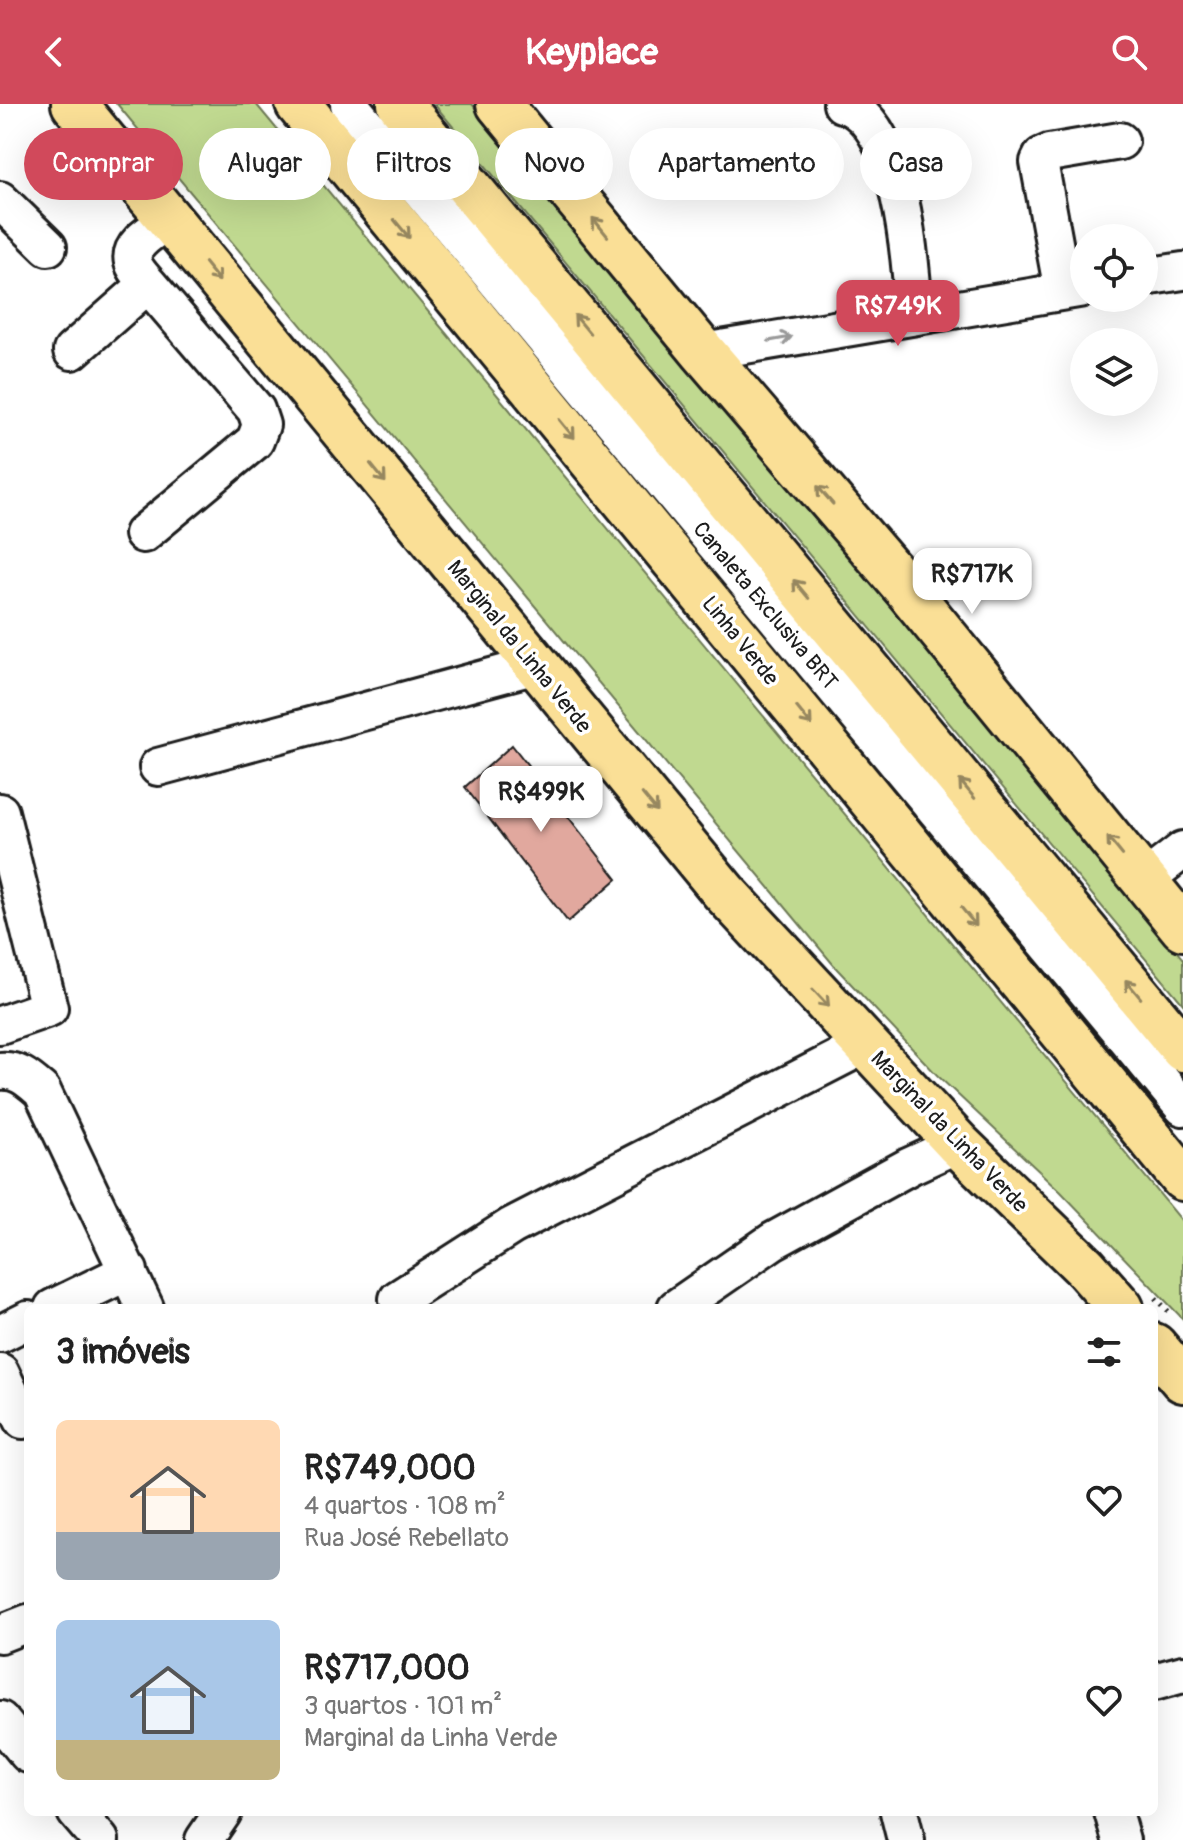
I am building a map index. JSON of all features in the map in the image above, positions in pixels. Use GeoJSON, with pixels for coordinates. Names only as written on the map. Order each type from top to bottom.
{"type":"FeatureCollection","features":[{"type":"Feature","properties":{"kind":"main road","name":"Marginal da Linha Verde"},"geometry":{"type":"LineString","coordinates":[[74,104],[724,892],[958,1144],[1085,1267],[1117,1304]]}},
{"type":"Feature","properties":{"kind":"main road","name":"Linha Verde"},"geometry":{"type":"LineString","coordinates":[[298,104],[1183,1178]]}},
{"type":"Feature","properties":{"kind":"main road"},"geometry":{"type":"LineString","coordinates":[[400,104],[1183,1049]]}},
{"type":"Feature","properties":{"kind":"main road"},"geometry":{"type":"LineString","coordinates":[[499,104],[703,352],[909,592],[1183,928]]}},
{"type":"Feature","properties":{"kind":"main road"},"geometry":{"type":"LineString","coordinates":[[1158,1351],[1183,1380]]}},
{"type":"Feature","properties":{"kind":"street","name":"Canaleta Exclusiva BRT"},"geometry":{"type":"LineString","coordinates":[[349,104],[1183,1107]]}},
{"type":"Feature","properties":{"kind":"street"},"geometry":{"type":"LineString","coordinates":[[842,104],[852,106],[867,118],[885,148],[897,188],[907,244],[914,314]]}},
{"type":"Feature","properties":{"kind":"street"},"geometry":{"type":"LineString","coordinates":[[1070,274],[1039,162],[1042,156],[1049,153],[1120,141]]}},
{"type":"Feature","properties":{"kind":"street"},"geometry":{"type":"LineString","coordinates":[[0,200],[48,247]]}},
{"type":"Feature","properties":{"kind":"street"},"geometry":{"type":"LineString","coordinates":[[143,534],[255,441],[261,425],[256,410],[133,264],[133,254],[138,244],[169,220]]}},
{"type":"Feature","properties":{"kind":"street"},"geometry":{"type":"LineString","coordinates":[[1158,275],[1183,271]]}},
{"type":"Feature","properties":{"kind":"street"},"geometry":{"type":"LineString","coordinates":[[72,351],[148,284]]}},
{"type":"Feature","properties":{"kind":"street"},"geometry":{"type":"LineString","coordinates":[[703,352],[1070,290]]}},
{"type":"Feature","properties":{"kind":"street"},"geometry":{"type":"LineString","coordinates":[[158,767],[536,665]]}},
{"type":"Feature","properties":{"kind":"street"},"geometry":{"type":"LineString","coordinates":[[0,812],[49,1008],[0,1025]]}},
{"type":"Feature","properties":{"kind":"street"},"geometry":{"type":"LineString","coordinates":[[1143,881],[1183,850]]}},
{"type":"Feature","properties":{"kind":"street"},"geometry":{"type":"LineString","coordinates":[[398,1299],[512,1226],[865,1045]]}},
{"type":"Feature","properties":{"kind":"street"},"geometry":{"type":"LineString","coordinates":[[0,1071],[9,1070],[26,1077],[42,1091],[143,1304]]}},
{"type":"Feature","properties":{"kind":"street"},"geometry":{"type":"LineString","coordinates":[[682,1304],[773,1241],[910,1166],[958,1144]]}},
{"type":"Feature","properties":{"kind":"street"},"geometry":{"type":"LineString","coordinates":[[61,1304],[129,1271]]}},
{"type":"Feature","properties":{"kind":"street"},"geometry":{"type":"LineString","coordinates":[[0,1334],[24,1322]]}},
{"type":"Feature","properties":{"kind":"street"},"geometry":{"type":"LineString","coordinates":[[0,1372],[17,1423]]}},
{"type":"Feature","properties":{"kind":"street"},"geometry":{"type":"LineString","coordinates":[[0,1634],[24,1625]]}},
{"type":"Feature","properties":{"kind":"street"},"geometry":{"type":"LineString","coordinates":[[1158,1681],[1183,1674]]}},
{"type":"Feature","properties":{"kind":"street"},"geometry":{"type":"LineString","coordinates":[[0,1720],[24,1749]]}},
{"type":"Feature","properties":{"kind":"street"},"geometry":{"type":"LineString","coordinates":[[79,1816],[100,1840]]}},
{"type":"Feature","properties":{"kind":"street"},"geometry":{"type":"LineString","coordinates":[[204,1840],[220,1816]]}},
{"type":"Feature","properties":{"kind":"street"},"geometry":{"type":"LineString","coordinates":[[900,1816],[906,1840]]}},
{"type":"Feature","properties":{"kind":"street"},"geometry":{"type":"LineString","coordinates":[[1114,1816],[1121,1840]]}},
{"type":"Feature","properties":{"kind":"green space"},"geometry":{"type":"Polygon","coordinates":[[[117,104],[256,104],[276,128],[199,128],[199,200],[331,200],[331,194],[1183,1222],[1183,1319],[1061,1192],[938,1076],[837,969],[183,183],[183,128],[137,128],[117,104]]]}},
{"type":"Feature","properties":{"kind":"green space"},"geometry":{"type":"Polygon","coordinates":[[[434,104],[472,104],[495,132],[495,177],[479,158],[479,128],[454,128],[434,104]]]}},
{"type":"Feature","properties":{"kind":"green space"},"geometry":{"type":"Polygon","coordinates":[[[514,200],[552,200],[1183,959],[1183,1004],[514,200]]]}},
{"type":"Feature","properties":{"kind":"building"},"geometry":{"type":"Polygon","coordinates":[[[512,745],[617,879],[568,922],[465,787],[512,745]]]}}]}
